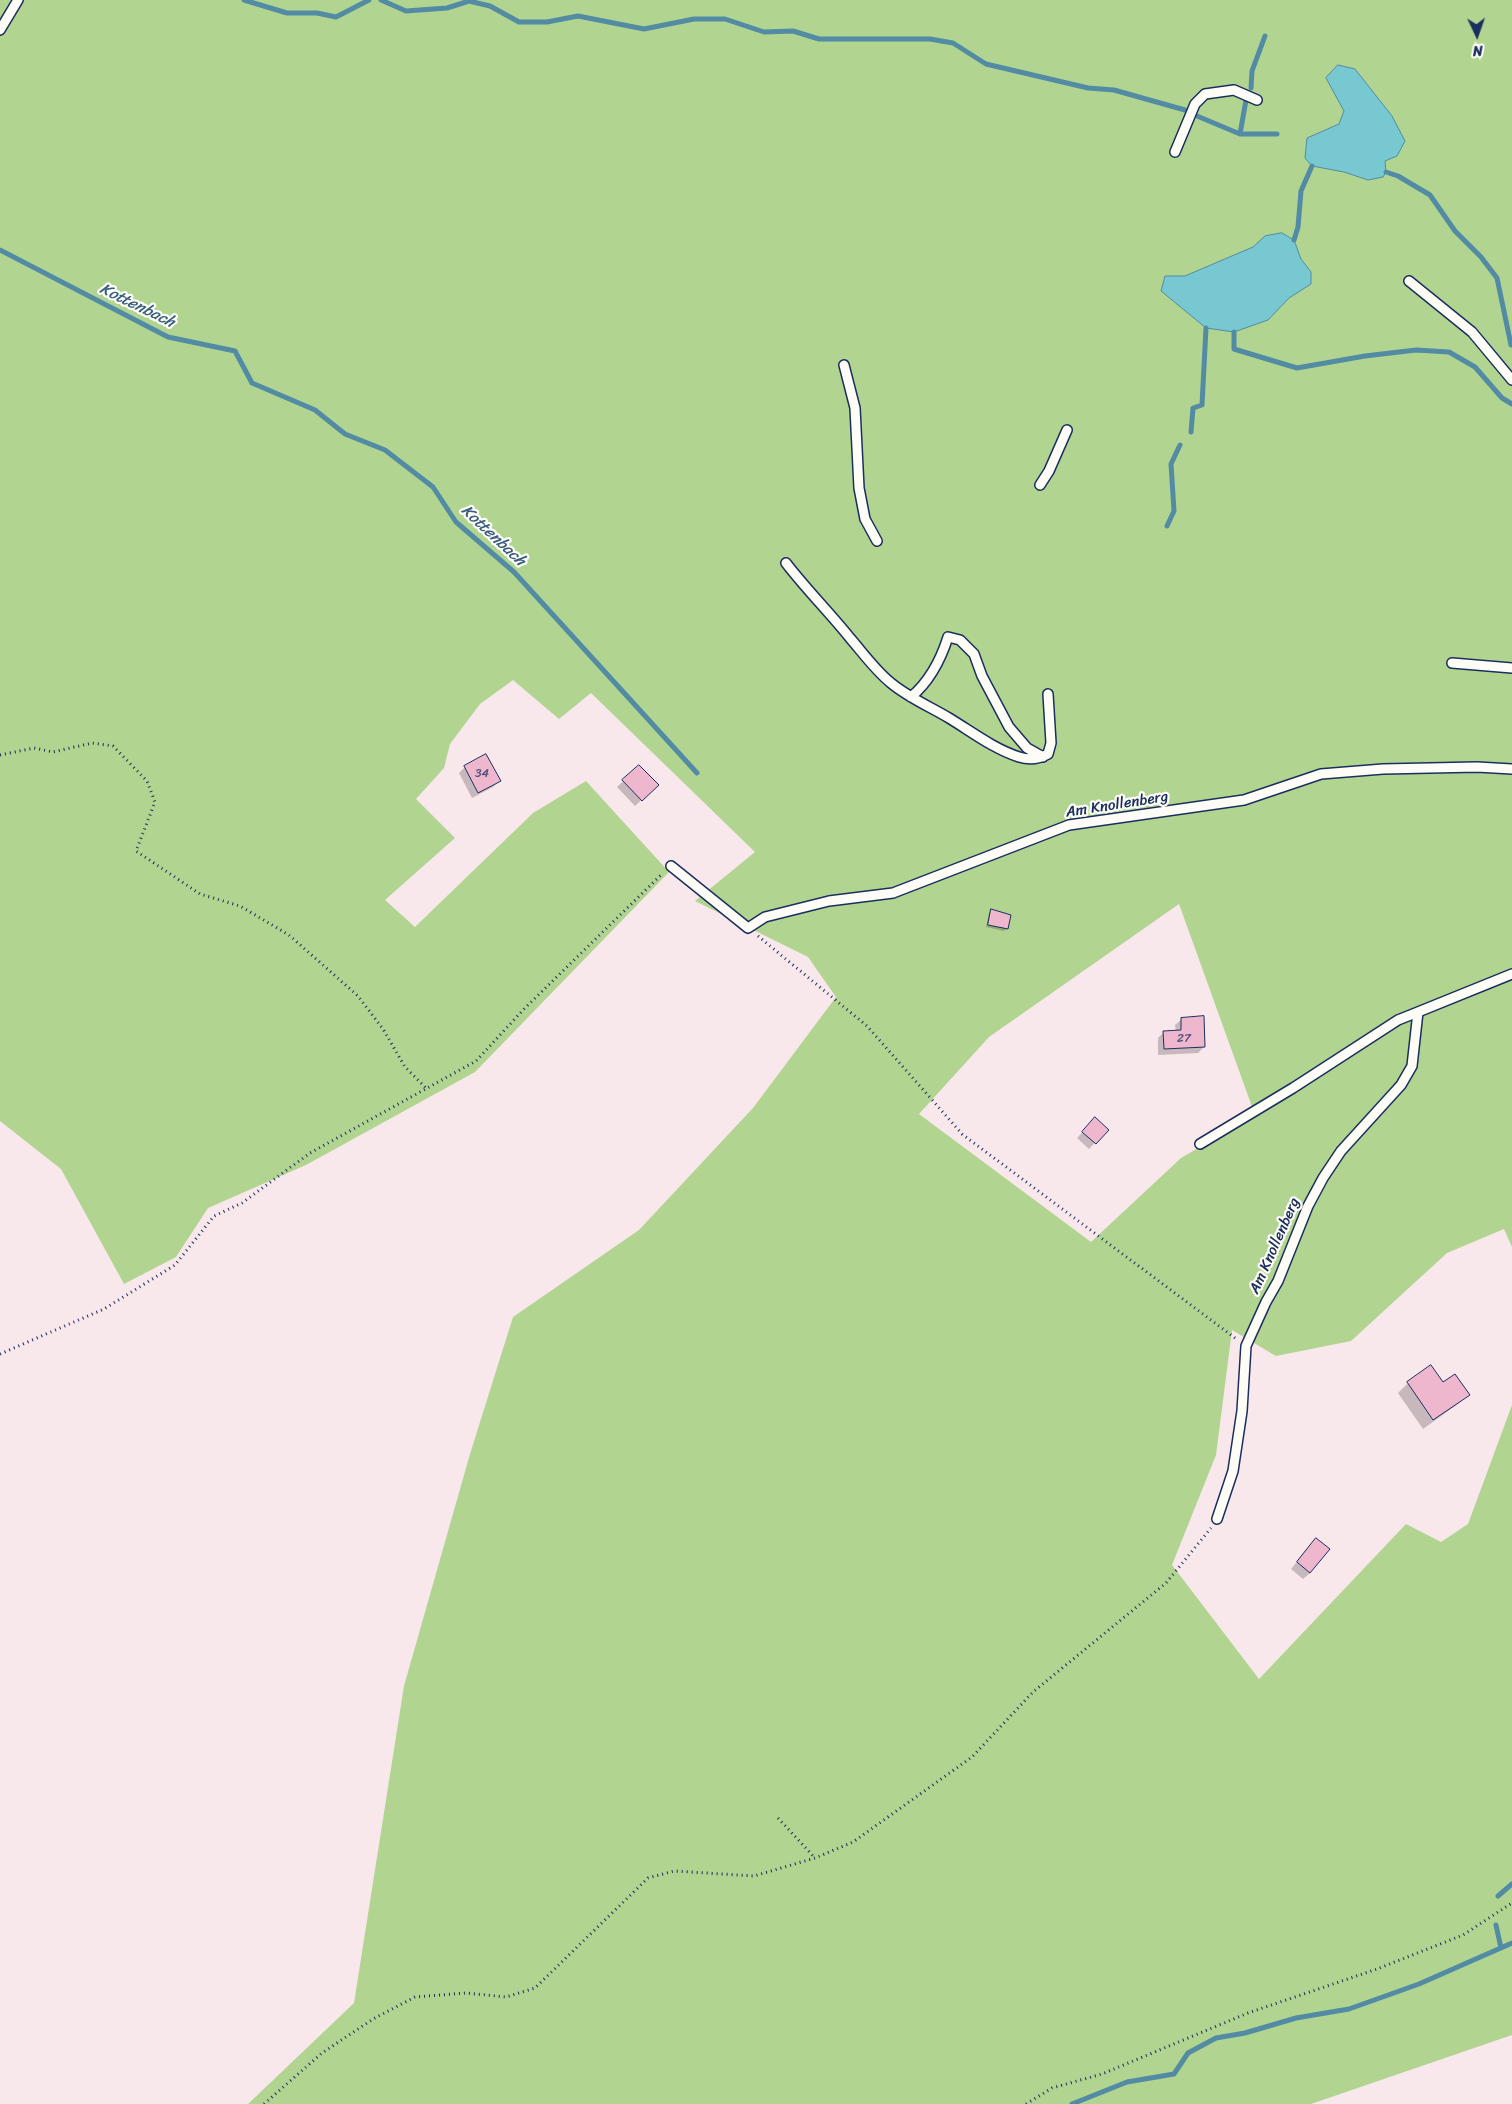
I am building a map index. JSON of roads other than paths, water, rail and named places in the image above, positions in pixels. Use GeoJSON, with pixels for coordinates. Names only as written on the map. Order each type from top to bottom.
{"type":"FeatureCollection","features":[{"type":"Feature","properties":{"kind":"lane"},"geometry":{"type":"LineString","coordinates":[[0,30],[18,0]]}},
{"type":"Feature","properties":{"kind":"lane"},"geometry":{"type":"LineString","coordinates":[[1175,152],[1195,104],[1205,94],[1234,90],[1257,100]]}},
{"type":"Feature","properties":{"kind":"lane"},"geometry":{"type":"LineString","coordinates":[[1409,281],[1472,332],[1512,380]]}},
{"type":"Feature","properties":{"kind":"lane"},"geometry":{"type":"LineString","coordinates":[[844,365],[855,408],[859,488],[865,519],[877,540]]}},
{"type":"Feature","properties":{"kind":"lane"},"geometry":{"type":"LineString","coordinates":[[1040,485],[1067,430]]}},
{"type":"Feature","properties":{"kind":"lane"},"geometry":{"type":"LineString","coordinates":[[786,563],[807,590],[851,638],[859,651],[889,682],[911,698],[975,733],[997,748],[1020,757],[1036,759],[1048,754],[1050,744],[1048,694]]}},
{"type":"Feature","properties":{"kind":"lane"},"geometry":{"type":"LineString","coordinates":[[911,698],[935,668],[942,656],[948,637],[960,640],[974,654],[982,676],[1009,727],[1027,748],[1044,757]]}},
{"type":"Feature","properties":{"kind":"lane"},"geometry":{"type":"LineString","coordinates":[[1452,663],[1512,668]]}},
{"type":"Feature","properties":{"kind":"lane","name":"Am Knollenberg"},"geometry":{"type":"LineString","coordinates":[[671,866],[748,928],[765,917],[829,901],[893,893],[1069,825],[1244,800],[1322,774],[1392,768],[1477,767],[1512,769]]}},
{"type":"Feature","properties":{"kind":"lane"},"geometry":{"type":"LineString","coordinates":[[1200,1144],[1293,1088],[1398,1020],[1512,974]]}},
{"type":"Feature","properties":{"kind":"lane","name":"Am Knollenberg"},"geometry":{"type":"LineString","coordinates":[[1217,1519],[1234,1470],[1242,1411],[1246,1346],[1281,1274],[1308,1206],[1322,1178],[1340,1151],[1401,1085],[1412,1066],[1418,1012]]}},
{"type":"Feature","properties":{"kind":"water"},"geometry":{"type":"Polygon","coordinates":[[[1338,65],[1355,69],[1392,116],[1405,141],[1397,156],[1385,161],[1386,172],[1383,177],[1368,180],[1344,172],[1312,166],[1305,158],[1307,138],[1339,124],[1344,111],[1326,78],[1338,65]]]}},
{"type":"Feature","properties":{"kind":"water"},"geometry":{"type":"Polygon","coordinates":[[[1282,233],[1294,240],[1301,259],[1311,272],[1311,284],[1289,298],[1268,320],[1234,332],[1206,328],[1161,291],[1165,276],[1185,276],[1253,247],[1265,236],[1282,233]]]}},
{"type":"Feature","properties":{"kind":"waterway"},"geometry":{"type":"LineString","coordinates":[[244,0],[287,13],[317,13],[336,17],[369,0]]}},
{"type":"Feature","properties":{"kind":"waterway"},"geometry":{"type":"LineString","coordinates":[[381,0],[406,11],[447,8],[469,1],[490,6],[519,22],[547,22],[578,16],[644,29],[694,19],[725,19],[764,32],[793,31],[819,39],[930,39],[953,43],[986,64],[1088,88],[1114,90],[1185,110]]}},
{"type":"Feature","properties":{"kind":"waterway"},"geometry":{"type":"LineString","coordinates":[[1251,88],[1252,71],[1265,36]]}},
{"type":"Feature","properties":{"kind":"waterway"},"geometry":{"type":"LineString","coordinates":[[1240,134],[1246,100]]}},
{"type":"Feature","properties":{"kind":"waterway"},"geometry":{"type":"LineString","coordinates":[[1197,116],[1240,134],[1277,134]]}},
{"type":"Feature","properties":{"kind":"waterway"},"geometry":{"type":"LineString","coordinates":[[1294,240],[1298,227],[1301,191],[1312,166]]}},
{"type":"Feature","properties":{"kind":"waterway"},"geometry":{"type":"LineString","coordinates":[[1386,172],[1398,176],[1430,195],[1455,231],[1481,257],[1497,278],[1511,345]]}},
{"type":"Feature","properties":{"kind":"waterway","name":"Kottenbach"},"geometry":{"type":"LineString","coordinates":[[0,250],[168,337],[235,351],[252,383],[315,410],[345,434],[385,450],[433,487],[456,522],[514,572],[697,773]]}},
{"type":"Feature","properties":{"kind":"waterway"},"geometry":{"type":"LineString","coordinates":[[1191,432],[1193,408],[1202,405],[1206,328]]}},
{"type":"Feature","properties":{"kind":"waterway"},"geometry":{"type":"LineString","coordinates":[[1234,332],[1234,349],[1297,368],[1365,356],[1416,350],[1449,352],[1475,367],[1502,398],[1512,404]]}},
{"type":"Feature","properties":{"kind":"waterway"},"geometry":{"type":"LineString","coordinates":[[1167,526],[1174,511],[1171,464],[1180,445]]}},
{"type":"Feature","properties":{"kind":"waterway"},"geometry":{"type":"LineString","coordinates":[[1498,1896],[1512,1884]]}},
{"type":"Feature","properties":{"kind":"waterway"},"geometry":{"type":"LineString","coordinates":[[1496,1925],[1501,1948]]}},
{"type":"Feature","properties":{"kind":"waterway"},"geometry":{"type":"LineString","coordinates":[[1072,2104],[1127,2082],[1174,2074],[1188,2053],[1216,2038],[1245,2033],[1296,2018],[1349,2009],[1419,1984],[1512,1943]]}}]}
